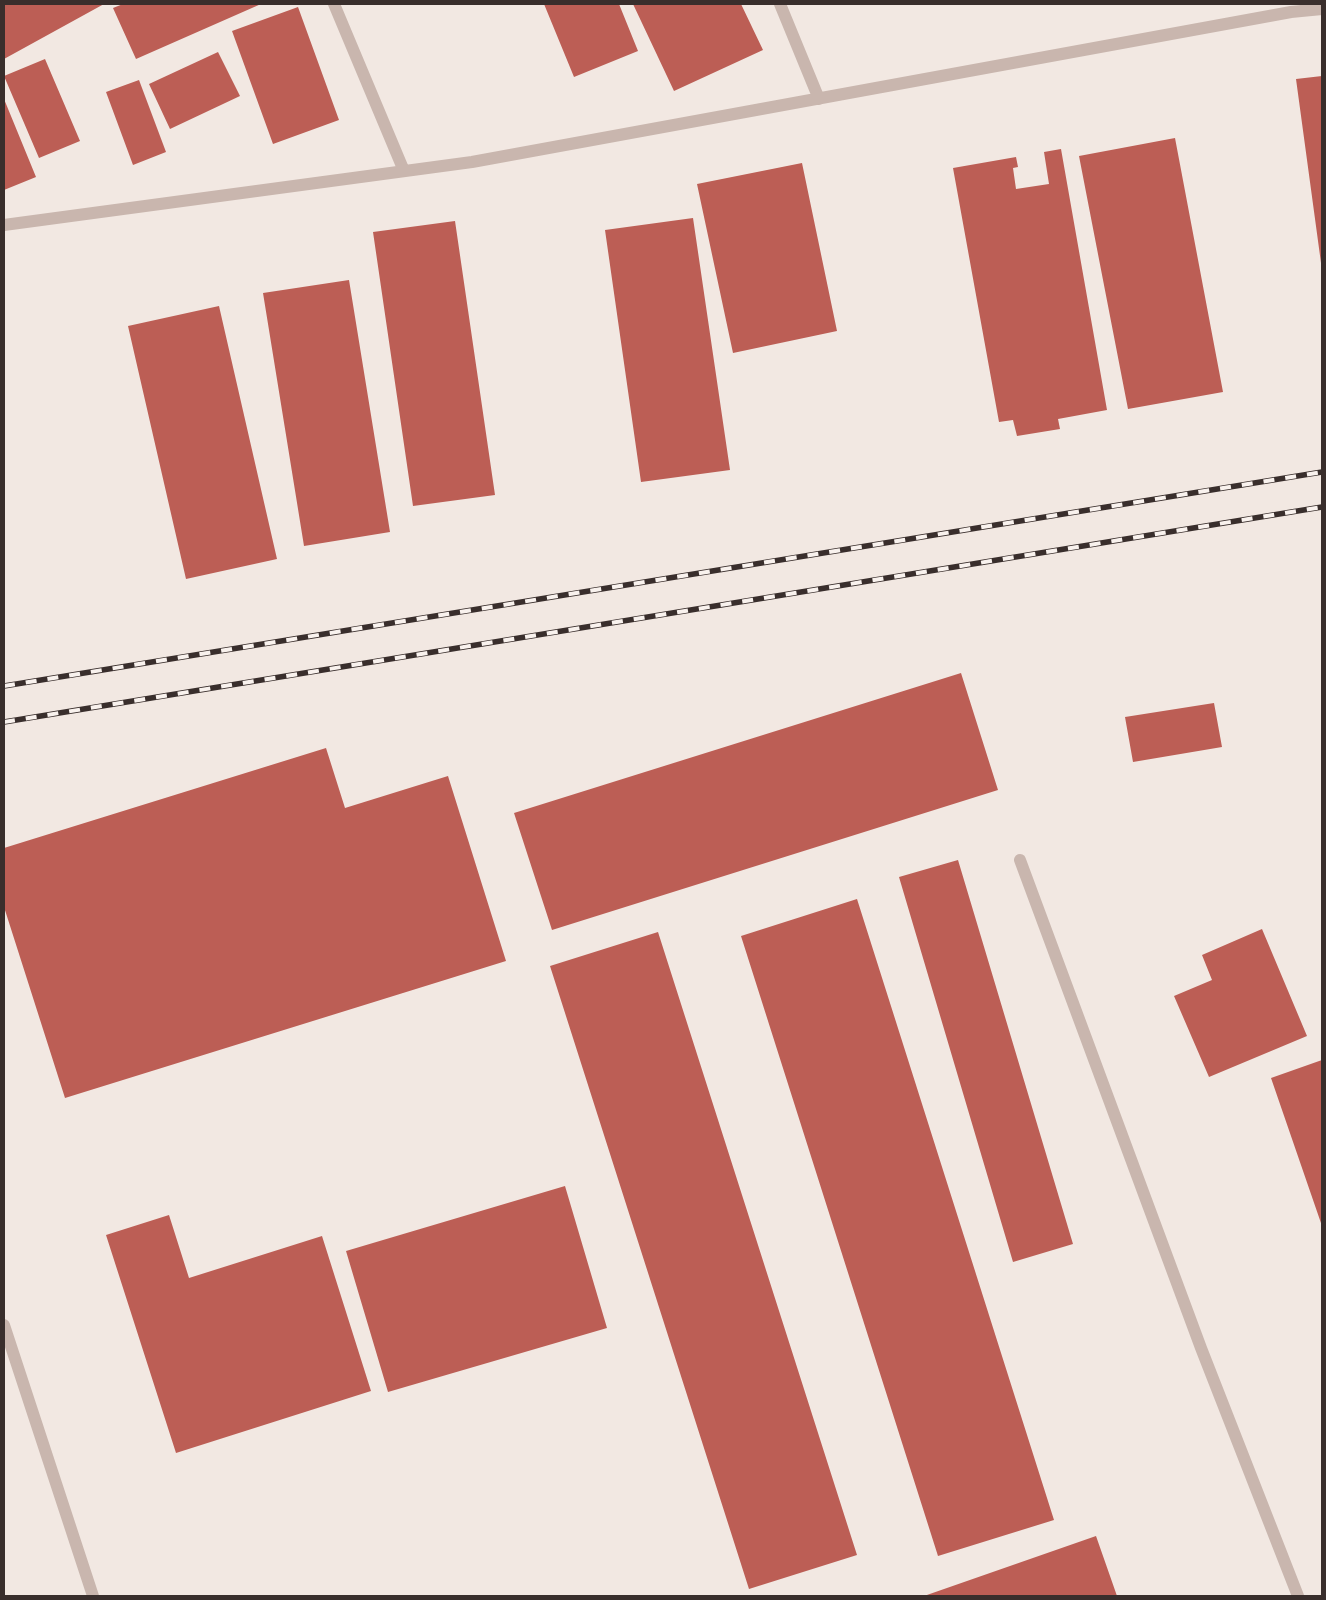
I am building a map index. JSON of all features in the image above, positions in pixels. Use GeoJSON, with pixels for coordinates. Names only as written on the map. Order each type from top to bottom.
{"type":"FeatureCollection","features":[{"type":"Feature","properties":{"kind":"street"},"geometry":{"type":"LineString","coordinates":[[334,4],[404,171]]}},
{"type":"Feature","properties":{"kind":"street"},"geometry":{"type":"LineString","coordinates":[[780,4],[819,98]]}},
{"type":"Feature","properties":{"kind":"street"},"geometry":{"type":"LineString","coordinates":[[4,225],[472,162],[1289,8],[1322,9]]}},
{"type":"Feature","properties":{"kind":"street"},"geometry":{"type":"LineString","coordinates":[[1020,860],[1201,1348],[1298,1596]]}},
{"type":"Feature","properties":{"kind":"street"},"geometry":{"type":"LineString","coordinates":[[4,1325],[93,1596]]}},
{"type":"Feature","properties":{"kind":"building"},"geometry":{"type":"Polygon","coordinates":[[[4,4],[104,4],[4,59],[4,4]]]}},
{"type":"Feature","properties":{"kind":"building"},"geometry":{"type":"Polygon","coordinates":[[[123,4],[261,4],[136,59],[113,8],[123,4]]]}},
{"type":"Feature","properties":{"kind":"building"},"geometry":{"type":"Polygon","coordinates":[[[544,4],[619,4],[638,51],[574,77],[544,4]]]}},
{"type":"Feature","properties":{"kind":"building"},"geometry":{"type":"Polygon","coordinates":[[[633,4],[741,4],[763,50],[674,91],[633,4]]]}},
{"type":"Feature","properties":{"kind":"building"},"geometry":{"type":"Polygon","coordinates":[[[298,7],[339,120],[273,144],[232,31],[298,7]]]}},
{"type":"Feature","properties":{"kind":"building"},"geometry":{"type":"Polygon","coordinates":[[[218,52],[240,96],[170,129],[149,84],[218,52]]]}},
{"type":"Feature","properties":{"kind":"building"},"geometry":{"type":"Polygon","coordinates":[[[45,59],[80,141],[39,158],[4,76],[45,59]]]}},
{"type":"Feature","properties":{"kind":"building"},"geometry":{"type":"Polygon","coordinates":[[[1322,76],[1322,263],[1321,263],[1296,79],[1322,76]]]}},
{"type":"Feature","properties":{"kind":"building"},"geometry":{"type":"Polygon","coordinates":[[[139,80],[166,152],[133,165],[106,92],[139,80]]]}},
{"type":"Feature","properties":{"kind":"building"},"geometry":{"type":"Polygon","coordinates":[[[4,99],[36,177],[4,190],[4,99]]]}},
{"type":"Feature","properties":{"kind":"building"},"geometry":{"type":"Polygon","coordinates":[[[1175,138],[1223,392],[1128,409],[1079,156],[1175,138]]]}},
{"type":"Feature","properties":{"kind":"building"},"geometry":{"type":"Polygon","coordinates":[[[1061,149],[1107,410],[1058,419],[1060,429],[1017,436],[1013,420],[999,422],[953,168],[1016,157],[1018,167],[1013,168],[1016,189],[1049,184],[1044,152],[1061,149]]]}},
{"type":"Feature","properties":{"kind":"building"},"geometry":{"type":"Polygon","coordinates":[[[802,163],[837,331],[733,353],[697,184],[802,163]]]}},
{"type":"Feature","properties":{"kind":"building"},"geometry":{"type":"Polygon","coordinates":[[[693,218],[730,470],[641,482],[605,230],[693,218]]]}},
{"type":"Feature","properties":{"kind":"building"},"geometry":{"type":"Polygon","coordinates":[[[455,221],[495,495],[413,506],[373,232],[455,221]]]}},
{"type":"Feature","properties":{"kind":"building"},"geometry":{"type":"Polygon","coordinates":[[[349,280],[390,532],[304,546],[263,293],[349,280]]]}},
{"type":"Feature","properties":{"kind":"building"},"geometry":{"type":"Polygon","coordinates":[[[219,306],[277,559],[186,579],[128,326],[219,306]]]}},
{"type":"Feature","properties":{"kind":"building"},"geometry":{"type":"Polygon","coordinates":[[[961,673],[998,790],[552,930],[514,813],[961,673]]]}},
{"type":"Feature","properties":{"kind":"building"},"geometry":{"type":"Polygon","coordinates":[[[1214,703],[1222,747],[1133,762],[1125,717],[1214,703]]]}},
{"type":"Feature","properties":{"kind":"building"},"geometry":{"type":"Polygon","coordinates":[[[326,748],[345,808],[448,776],[506,961],[65,1098],[4,907],[4,848],[326,748]]]}},
{"type":"Feature","properties":{"kind":"building"},"geometry":{"type":"Polygon","coordinates":[[[958,860],[1073,1244],[1013,1262],[899,877],[958,860]]]}},
{"type":"Feature","properties":{"kind":"building"},"geometry":{"type":"Polygon","coordinates":[[[857,899],[1054,1520],[938,1556],[741,936],[857,899]]]}},
{"type":"Feature","properties":{"kind":"building"},"geometry":{"type":"Polygon","coordinates":[[[1262,929],[1307,1036],[1209,1077],[1174,996],[1212,980],[1202,955],[1262,929]]]}},
{"type":"Feature","properties":{"kind":"building"},"geometry":{"type":"Polygon","coordinates":[[[658,932],[857,1555],[749,1589],[550,966],[658,932]]]}},
{"type":"Feature","properties":{"kind":"building"},"geometry":{"type":"Polygon","coordinates":[[[1322,1060],[1322,1226],[1271,1078],[1322,1060]]]}},
{"type":"Feature","properties":{"kind":"building"},"geometry":{"type":"Polygon","coordinates":[[[565,1186],[607,1328],[388,1392],[346,1251],[565,1186]]]}},
{"type":"Feature","properties":{"kind":"building"},"geometry":{"type":"Polygon","coordinates":[[[169,1215],[189,1278],[322,1236],[371,1391],[176,1453],[106,1235],[169,1215]]]}},
{"type":"Feature","properties":{"kind":"building"},"geometry":{"type":"Polygon","coordinates":[[[1096,1536],[1117,1596],[924,1596],[1096,1536]]]}},
{"type":"Feature","properties":{"kind":"railway"},"geometry":{"type":"LineString","coordinates":[[4,686],[1322,472]]}},
{"type":"Feature","properties":{"kind":"railway"},"geometry":{"type":"LineString","coordinates":[[4,722],[1322,507]]}}]}
